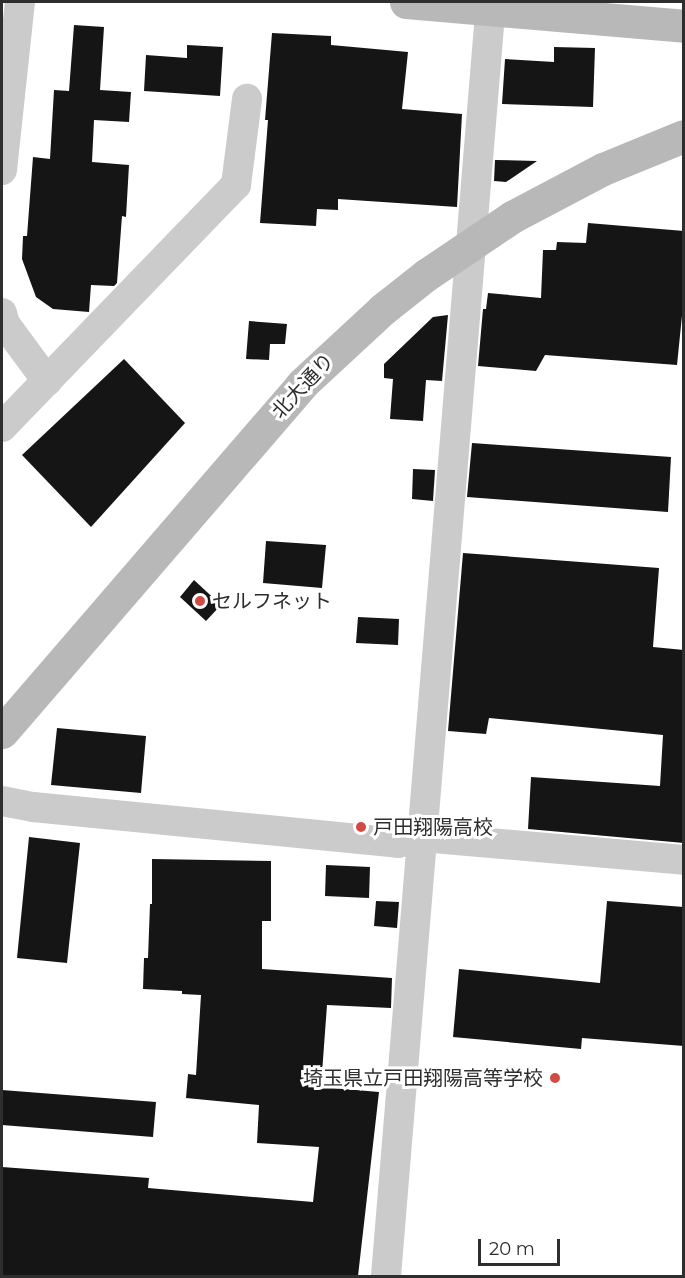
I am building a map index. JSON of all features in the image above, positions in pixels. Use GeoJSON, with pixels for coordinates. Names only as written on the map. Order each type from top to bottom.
{"type":"FeatureCollection","features":[{"type":"Feature","properties":{"kind":"street"},"geometry":{"type":"LineString","coordinates":[[2,170],[20,2]]}},
{"type":"Feature","properties":{"kind":"street"},"geometry":{"type":"LineString","coordinates":[[406,2],[490,5],[684,26]]}},
{"type":"Feature","properties":{"kind":"street"},"geometry":{"type":"LineString","coordinates":[[386,1276],[490,5]]}},
{"type":"Feature","properties":{"kind":"street"},"geometry":{"type":"LineString","coordinates":[[2,426],[236,185],[247,99]]}},
{"type":"Feature","properties":{"kind":"street","name":"北大通り"},"geometry":{"type":"LineString","coordinates":[[2,732],[302,384],[383,309],[470,244],[512,217],[603,169],[684,136]]}},
{"type":"Feature","properties":{"kind":"street"},"geometry":{"type":"LineString","coordinates":[[2,313],[5,324],[47,381]]}},
{"type":"Feature","properties":{"kind":"street"},"geometry":{"type":"LineString","coordinates":[[2,801],[33,807],[398,843],[422,837],[684,860]]}},
{"type":"Feature","properties":{"kind":"building"},"geometry":{"type":"Polygon","coordinates":[[[74,25],[104,27],[100,90],[131,92],[129,122],[94,120],[92,162],[129,165],[126,217],[122,216],[117,283],[114,286],[91,285],[89,312],[53,309],[36,297],[22,259],[23,236],[27,236],[33,157],[50,159],[54,90],[69,91],[74,25]]]}},
{"type":"Feature","properties":{"kind":"building"},"geometry":{"type":"Polygon","coordinates":[[[272,33],[331,36],[331,45],[408,52],[402,109],[462,114],[457,207],[338,199],[338,210],[317,209],[316,226],[260,223],[272,33]]]}},
{"type":"Feature","properties":{"kind":"building"},"geometry":{"type":"Polygon","coordinates":[[[187,45],[223,47],[220,96],[144,91],[146,55],[187,58],[187,45]]]}},
{"type":"Feature","properties":{"kind":"building"},"geometry":{"type":"Polygon","coordinates":[[[554,47],[595,48],[593,107],[502,104],[505,59],[554,62],[554,47]]]}},
{"type":"Feature","properties":{"kind":"building"},"geometry":{"type":"Polygon","coordinates":[[[495,160],[537,161],[506,182],[494,181],[495,160]]]}},
{"type":"Feature","properties":{"kind":"building"},"geometry":{"type":"Polygon","coordinates":[[[588,223],[684,231],[684,296],[677,365],[545,355],[536,371],[478,366],[483,309],[486,309],[488,293],[541,298],[543,250],[556,250],[557,242],[586,243],[588,223]]]}},
{"type":"Feature","properties":{"kind":"building"},"geometry":{"type":"Polygon","coordinates":[[[448,315],[442,381],[426,380],[423,421],[390,419],[393,379],[384,378],[384,364],[433,317],[448,315]]]}},
{"type":"Feature","properties":{"kind":"building"},"geometry":{"type":"Polygon","coordinates":[[[249,321],[287,324],[285,344],[270,344],[269,360],[246,359],[249,321]]]}},
{"type":"Feature","properties":{"kind":"building"},"geometry":{"type":"Polygon","coordinates":[[[124,359],[185,423],[91,527],[22,455],[124,359]]]}},
{"type":"Feature","properties":{"kind":"building"},"geometry":{"type":"Polygon","coordinates":[[[472,443],[671,457],[668,512],[467,497],[472,443]]]}},
{"type":"Feature","properties":{"kind":"building"},"geometry":{"type":"Polygon","coordinates":[[[413,469],[435,470],[433,501],[412,499],[413,469]]]}},
{"type":"Feature","properties":{"kind":"building"},"geometry":{"type":"Polygon","coordinates":[[[266,541],[326,545],[322,588],[263,583],[266,541]]]}},
{"type":"Feature","properties":{"kind":"building"},"geometry":{"type":"Polygon","coordinates":[[[463,553],[659,568],[653,647],[684,650],[684,843],[528,829],[531,777],[660,786],[663,735],[489,718],[486,734],[448,731],[463,553]]]}},
{"type":"Feature","properties":{"kind":"building","name":"セルフネット"},"geometry":{"type":"Polygon","coordinates":[[[194,580],[221,605],[206,621],[180,597],[194,580]]]}},
{"type":"Feature","properties":{"kind":"building"},"geometry":{"type":"Polygon","coordinates":[[[358,617],[399,619],[398,645],[356,643],[358,617]]]}},
{"type":"Feature","properties":{"kind":"building"},"geometry":{"type":"Polygon","coordinates":[[[57,728],[146,736],[141,793],[51,785],[57,728]]]}},
{"type":"Feature","properties":{"kind":"building"},"geometry":{"type":"Polygon","coordinates":[[[29,837],[80,843],[67,963],[17,958],[29,837]]]}},
{"type":"Feature","properties":{"kind":"building"},"geometry":{"type":"Polygon","coordinates":[[[152,859],[271,861],[271,921],[262,921],[262,969],[392,978],[391,1008],[327,1005],[321,1087],[379,1092],[358,1276],[2,1276],[2,1167],[149,1178],[148,1188],[313,1202],[319,1147],[257,1143],[259,1105],[186,1098],[188,1074],[196,1075],[201,995],[182,994],[182,991],[143,989],[144,958],[148,958],[150,904],[152,904],[152,859]]]}},
{"type":"Feature","properties":{"kind":"building"},"geometry":{"type":"Polygon","coordinates":[[[326,865],[370,867],[369,898],[325,896],[326,865]]]}},
{"type":"Feature","properties":{"kind":"building"},"geometry":{"type":"Polygon","coordinates":[[[376,901],[399,902],[397,928],[374,926],[376,901]]]}},
{"type":"Feature","properties":{"kind":"building"},"geometry":{"type":"Polygon","coordinates":[[[607,901],[684,907],[684,1046],[582,1038],[581,1049],[453,1037],[459,969],[600,983],[607,901]]]}},
{"type":"Feature","properties":{"kind":"building"},"geometry":{"type":"Polygon","coordinates":[[[2,1090],[156,1102],[153,1137],[2,1125],[2,1090]]]}},
{"type":"Feature","properties":{"kind":"place","name":"セルフネット"},"geometry":{"type":"Point","coordinates":[200,601]}},
{"type":"Feature","properties":{"kind":"place","name":"戸田翔陽高校"},"geometry":{"type":"Point","coordinates":[361,827]}},
{"type":"Feature","properties":{"kind":"place","name":"埼玉県立戸田翔陽高等学校"},"geometry":{"type":"Point","coordinates":[555,1078]}}]}
